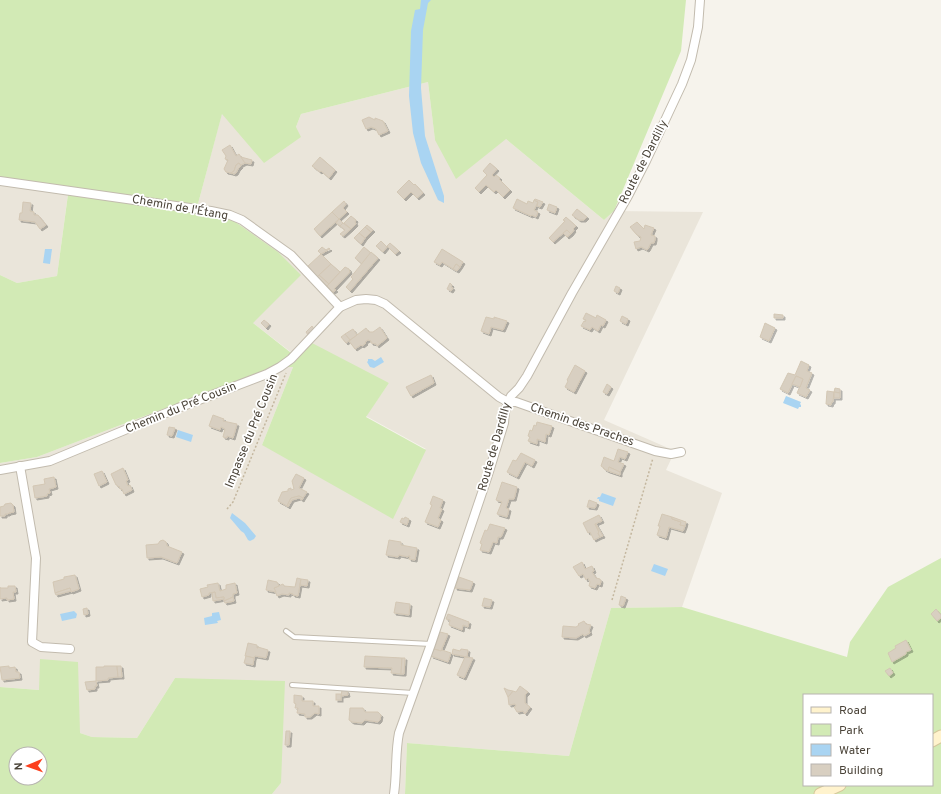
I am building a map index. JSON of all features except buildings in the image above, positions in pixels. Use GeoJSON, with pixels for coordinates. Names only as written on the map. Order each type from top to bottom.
{"type":"FeatureCollection","features":[{"type":"Feature","properties":{"kind":"street","name":"Route de Dardilly"},"geometry":{"type":"LineString","coordinates":[[394,794],[399,733],[431,644],[487,478],[504,423],[508,402],[527,376],[628,196],[649,154],[692,60],[698,26],[700,0]]}},
{"type":"Feature","properties":{"kind":"street","name":"Chemin de l'Étang"},"geometry":{"type":"LineString","coordinates":[[0,181],[230,215],[242,220],[291,255],[340,307]]}},
{"type":"Feature","properties":{"kind":"street"},"geometry":{"type":"LineString","coordinates":[[340,307],[356,300],[366,299],[376,300],[385,304],[499,397],[508,402]]}},
{"type":"Feature","properties":{"kind":"street","name":"Chemin du Pré Cousin"},"geometry":{"type":"LineString","coordinates":[[0,470],[50,461],[178,408],[267,374],[291,359],[340,307]]}},
{"type":"Feature","properties":{"kind":"street","name":"Chemin des Praches"},"geometry":{"type":"LineString","coordinates":[[508,402],[516,402],[655,451],[671,454],[681,452]]}},
{"type":"Feature","properties":{"kind":"street"},"geometry":{"type":"LineString","coordinates":[[20,466],[36,558],[32,642],[41,647],[70,649]]}},
{"type":"Feature","properties":{"kind":"street"},"geometry":{"type":"LineString","coordinates":[[820,794],[838,786]]}},
{"type":"Feature","properties":{"kind":"lane"},"geometry":{"type":"LineString","coordinates":[[286,631],[294,637],[431,644]]}},
{"type":"Feature","properties":{"kind":"lane"},"geometry":{"type":"LineString","coordinates":[[292,684],[414,693]]}},
{"type":"Feature","properties":{"kind":"path","name":"Impasse du Pré Cousin"},"geometry":{"type":"LineString","coordinates":[[227,509],[233,502],[291,359]]}},
{"type":"Feature","properties":{"kind":"path"},"geometry":{"type":"LineString","coordinates":[[612,600],[655,451]]}},
{"type":"Feature","properties":{"kind":"shaded area"},"geometry":{"type":"Polygon","coordinates":[[[428,82],[435,140],[506,139],[604,220],[614,211],[703,212],[604,420],[675,451],[666,470],[722,493],[682,607],[611,608],[569,756],[407,743],[405,794],[272,794],[281,783],[175,678],[137,738],[92,737],[80,733],[39,690],[0,687],[0,463],[37,457],[275,367],[293,367],[262,445],[426,449],[366,416],[389,383],[296,356],[253,323],[231,219],[195,215],[222,113],[296,127],[301,114],[428,82]]]}},
{"type":"Feature","properties":{"kind":"shaded area"},"geometry":{"type":"Polygon","coordinates":[[[0,177],[69,186],[57,276],[17,283],[0,275],[0,177]]]}},
{"type":"Feature","properties":{"kind":"green space"},"geometry":{"type":"Polygon","coordinates":[[[0,0],[686,0],[681,51],[614,211],[604,220],[506,139],[456,179],[435,140],[428,82],[301,114],[296,127],[301,137],[264,163],[222,114],[195,215],[231,219],[278,252],[301,275],[253,323],[295,356],[312,343],[389,383],[366,417],[426,450],[393,519],[262,445],[293,367],[275,367],[37,457],[0,463],[0,275],[17,283],[57,276],[69,187],[0,177],[0,0]]]}},
{"type":"Feature","properties":{"kind":"green space"},"geometry":{"type":"Polygon","coordinates":[[[941,558],[941,794],[405,794],[407,743],[569,756],[611,608],[682,607],[847,657],[850,642],[888,587],[941,558]]]}},
{"type":"Feature","properties":{"kind":"green space"},"geometry":{"type":"Polygon","coordinates":[[[40,659],[78,662],[80,733],[92,737],[137,738],[175,678],[285,681],[281,783],[272,794],[0,794],[0,687],[39,690],[40,659]]]}},
{"type":"Feature","properties":{"kind":"water"},"geometry":{"type":"Polygon","coordinates":[[[421,0],[431,0],[428,3],[423,30],[421,88],[425,136],[444,196],[444,203],[438,200],[421,163],[413,133],[409,96],[411,31],[415,10],[420,9],[421,0]]]}},
{"type":"Feature","properties":{"kind":"water"},"geometry":{"type":"Polygon","coordinates":[[[45,249],[52,249],[50,264],[43,263],[45,249]]]}},
{"type":"Feature","properties":{"kind":"water"},"geometry":{"type":"Polygon","coordinates":[[[381,357],[384,362],[374,368],[370,367],[367,362],[368,359],[375,361],[381,357]]]}},
{"type":"Feature","properties":{"kind":"water"},"geometry":{"type":"Polygon","coordinates":[[[786,396],[801,402],[801,407],[798,409],[783,403],[786,396]]]}},
{"type":"Feature","properties":{"kind":"water"},"geometry":{"type":"Polygon","coordinates":[[[178,430],[193,435],[191,442],[176,437],[178,430]]]}},
{"type":"Feature","properties":{"kind":"water"},"geometry":{"type":"Polygon","coordinates":[[[602,493],[616,498],[613,506],[597,499],[602,493]]]}},
{"type":"Feature","properties":{"kind":"water"},"geometry":{"type":"Polygon","coordinates":[[[232,513],[245,523],[256,536],[254,539],[250,541],[248,540],[244,533],[230,518],[232,513]]]}},
{"type":"Feature","properties":{"kind":"water"},"geometry":{"type":"Polygon","coordinates":[[[654,564],[668,569],[665,576],[651,571],[654,564]]]}},
{"type":"Feature","properties":{"kind":"water"},"geometry":{"type":"Polygon","coordinates":[[[74,611],[77,614],[76,618],[62,621],[60,614],[74,611]]]}},
{"type":"Feature","properties":{"kind":"water"},"geometry":{"type":"Polygon","coordinates":[[[219,612],[221,620],[217,621],[218,623],[205,625],[204,618],[212,616],[212,613],[219,612]]]}}]}
